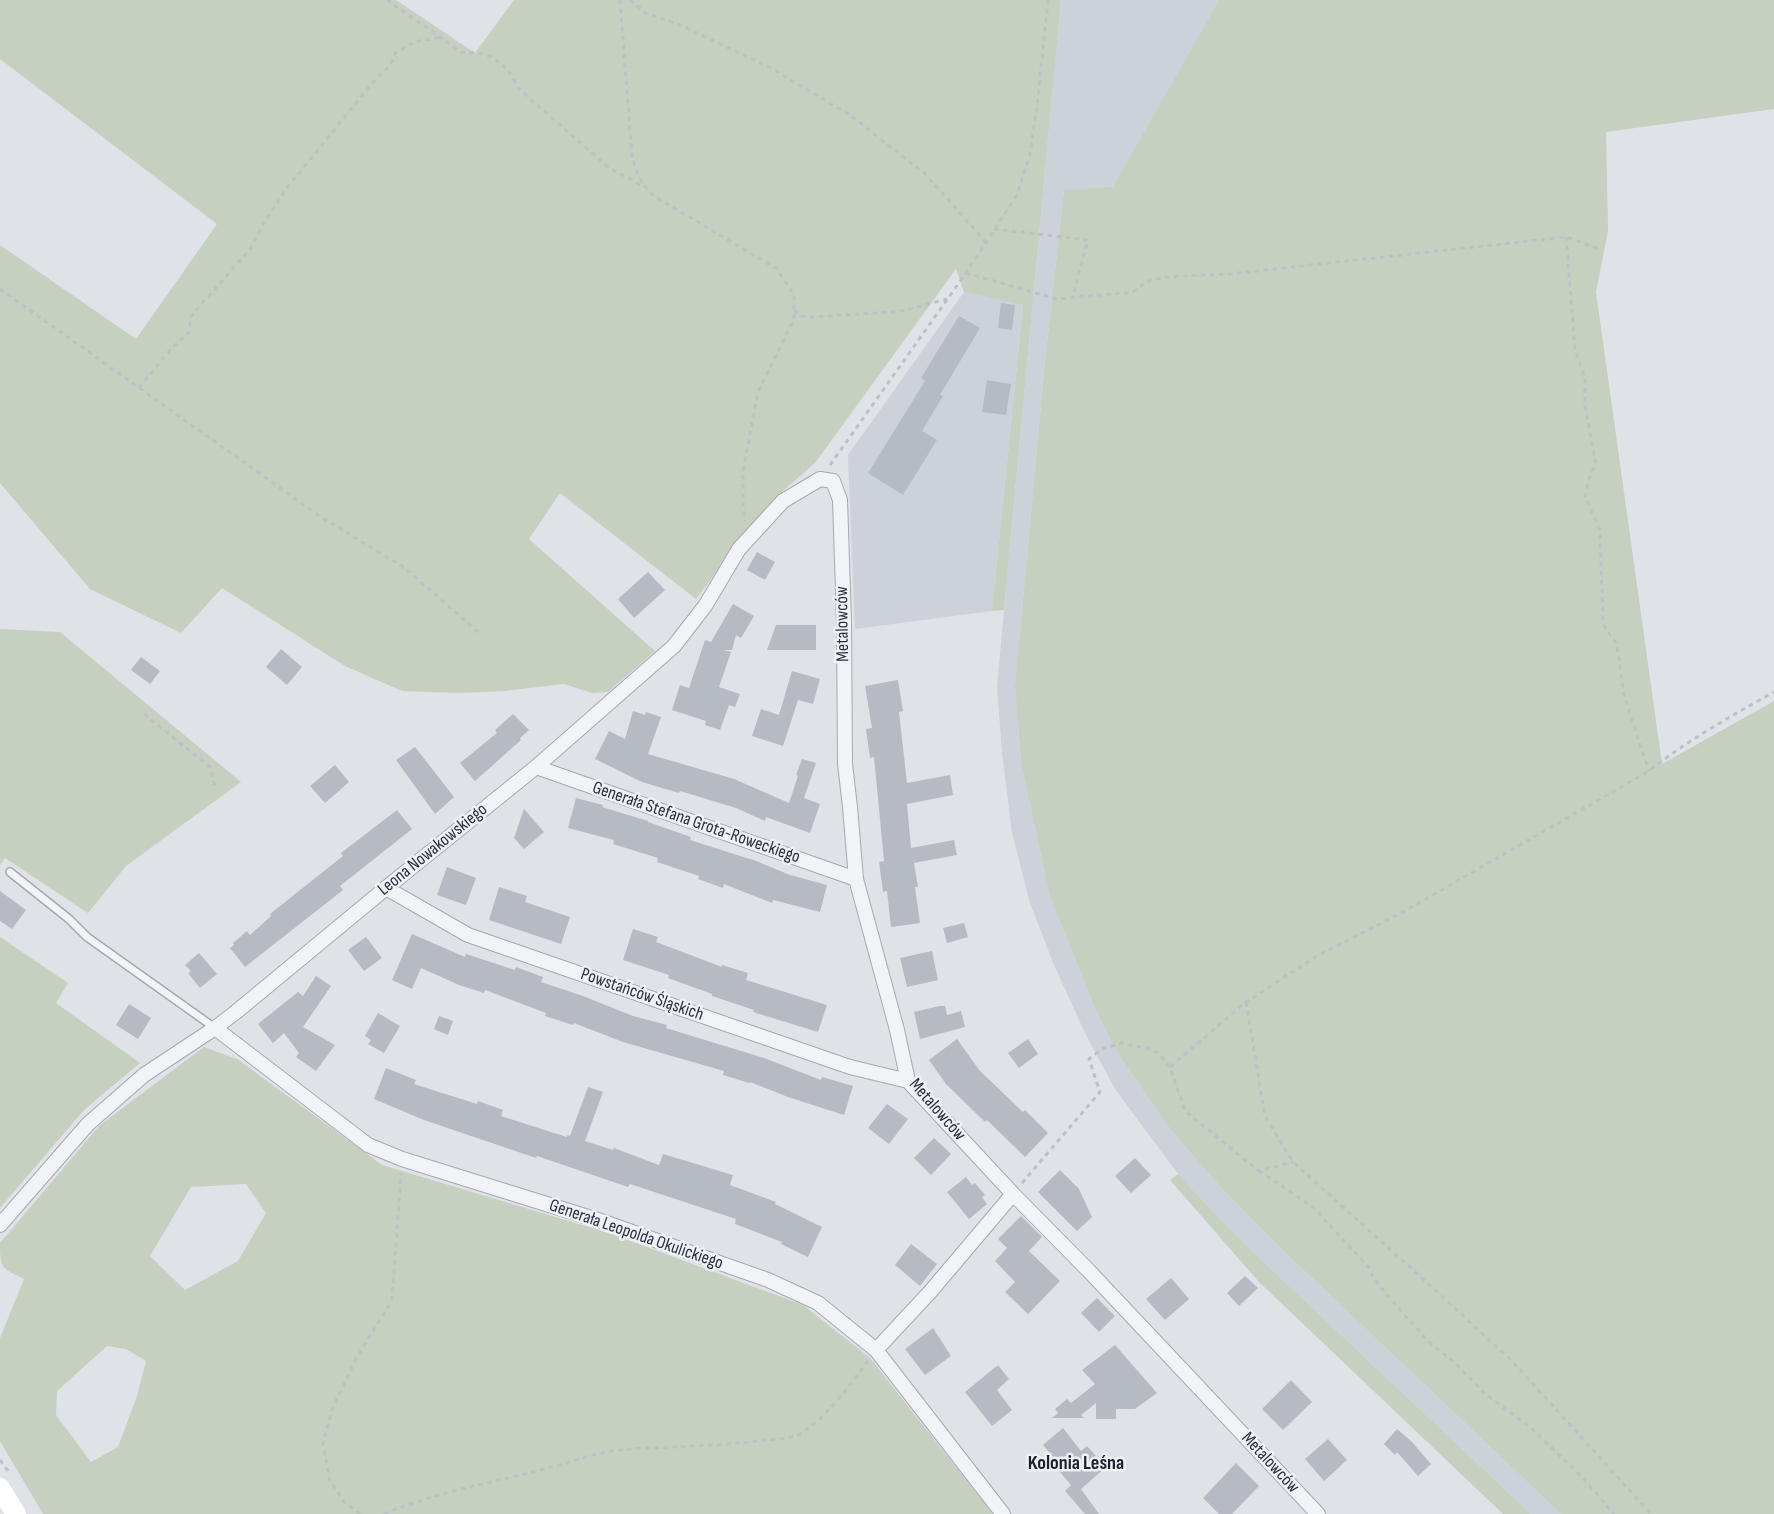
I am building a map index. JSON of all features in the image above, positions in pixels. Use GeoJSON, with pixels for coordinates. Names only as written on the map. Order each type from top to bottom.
{"type":"FeatureCollection","features":[{"type":"Feature","properties":{"kind":"street","name":"Metalowców"},"geometry":{"type":"LineString","coordinates":[[820,479],[833,481],[840,500],[845,764],[856,879],[897,1030],[908,1081],[1318,1514]]}},
{"type":"Feature","properties":{"kind":"street","name":"Leona Nowakowskiego"},"geometry":{"type":"LineString","coordinates":[[0,1225],[88,1124],[144,1076],[215,1028],[536,767],[674,646],[705,606],[740,549],[750,537],[783,501],[820,479]]}},
{"type":"Feature","properties":{"kind":"street","name":"Generała Stefana Grota-Roweckiego"},"geometry":{"type":"LineString","coordinates":[[536,767],[856,879]]}},
{"type":"Feature","properties":{"kind":"street","name":"Powstańców Śląskich"},"geometry":{"type":"LineString","coordinates":[[386,888],[468,935],[850,1067],[908,1081]]}},
{"type":"Feature","properties":{"kind":"street","name":"Generała Leopolda Okulickiego"},"geometry":{"type":"LineString","coordinates":[[215,1028],[368,1145],[402,1159],[604,1222],[768,1280],[818,1303],[876,1350],[1003,1514]]}},
{"type":"Feature","properties":{"kind":"street"},"geometry":{"type":"LineString","coordinates":[[876,1350],[930,1292],[1013,1194]]}},
{"type":"Feature","properties":{"kind":"street"},"geometry":{"type":"LineString","coordinates":[[0,1488],[16,1514]]}},
{"type":"Feature","properties":{"kind":"lane"},"geometry":{"type":"LineString","coordinates":[[10,872],[69,919],[87,937],[215,1028]]}},
{"type":"Feature","properties":{"kind":"path"},"geometry":{"type":"LineString","coordinates":[[387,0],[461,52],[479,53],[494,58],[508,70],[519,89],[608,167],[777,270],[794,295],[794,319],[758,392],[743,471],[743,512],[750,537]]}},
{"type":"Feature","properties":{"kind":"path"},"geometry":{"type":"LineString","coordinates":[[620,0],[632,157],[644,187]]}},
{"type":"Feature","properties":{"kind":"path"},"geometry":{"type":"LineString","coordinates":[[630,0],[646,14],[680,25],[769,67],[850,115],[925,174],[986,242]]}},
{"type":"Feature","properties":{"kind":"path"},"geometry":{"type":"LineString","coordinates":[[820,479],[966,273],[1017,195],[1029,154],[1048,0]]}},
{"type":"Feature","properties":{"kind":"path"},"geometry":{"type":"LineString","coordinates":[[139,388],[171,349],[189,332],[191,316],[251,248],[262,226],[287,188],[369,87],[389,66],[396,53],[414,42],[441,37]]}},
{"type":"Feature","properties":{"kind":"path"},"geometry":{"type":"LineString","coordinates":[[994,229],[1088,240],[1072,298]]}},
{"type":"Feature","properties":{"kind":"path"},"geometry":{"type":"LineString","coordinates":[[966,273],[1057,299],[1133,292],[1146,282],[1164,277],[1228,274],[1566,237],[1602,250]]}},
{"type":"Feature","properties":{"kind":"path"},"geometry":{"type":"LineString","coordinates":[[1566,237],[1575,349],[1585,378],[1586,406],[1596,464],[1585,497],[1600,530],[1603,624],[1617,645],[1624,696],[1650,771]]}},
{"type":"Feature","properties":{"kind":"path"},"geometry":{"type":"LineString","coordinates":[[0,290],[321,517],[405,568],[478,632]]}},
{"type":"Feature","properties":{"kind":"path"},"geometry":{"type":"LineString","coordinates":[[794,310],[808,317],[897,312],[947,299]]}},
{"type":"Feature","properties":{"kind":"path"},"geometry":{"type":"LineString","coordinates":[[1170,1066],[1246,1002],[1317,956],[1403,912],[1650,771],[1675,751],[1711,728],[1774,692]]}},
{"type":"Feature","properties":{"kind":"path"},"geometry":{"type":"LineString","coordinates":[[144,714],[210,767],[215,787]]}},
{"type":"Feature","properties":{"kind":"path"},"geometry":{"type":"LineString","coordinates":[[1246,1002],[1265,1116],[1293,1162],[1514,1362],[1651,1514]]}},
{"type":"Feature","properties":{"kind":"path"},"geometry":{"type":"LineString","coordinates":[[1013,1194],[1100,1092],[1089,1059],[1104,1048],[1122,1043],[1153,1050],[1170,1066],[1185,1111],[1259,1171],[1313,1207],[1370,1269],[1386,1294],[1428,1341],[1454,1362],[1485,1394],[1535,1432],[1580,1475],[1614,1514]]}},
{"type":"Feature","properties":{"kind":"path"},"geometry":{"type":"LineString","coordinates":[[360,1514],[346,1504],[330,1481],[323,1444],[332,1409],[356,1359],[392,1300],[402,1159]]}},
{"type":"Feature","properties":{"kind":"path"},"geometry":{"type":"LineString","coordinates":[[1259,1171],[1293,1162]]}},
{"type":"Feature","properties":{"kind":"path"},"geometry":{"type":"LineString","coordinates":[[384,1514],[404,1505],[561,1466],[596,1453],[751,1442],[795,1436],[811,1427],[876,1350]]}},
{"type":"Feature","properties":{"kind":"shaded area"},"geometry":{"type":"Polygon","coordinates":[[[1061,0],[1219,0],[1113,188],[1064,190],[1045,361],[1015,686],[1021,762],[1050,897],[1096,1011],[1119,1055],[1167,1125],[1216,1182],[1269,1237],[1561,1514],[1531,1514],[1255,1254],[1178,1174],[1115,1089],[1085,1033],[1054,965],[1030,903],[1012,833],[997,686],[1061,0]]]}},
{"type":"Feature","properties":{"kind":"shaded area"},"geometry":{"type":"Polygon","coordinates":[[[964,292],[1023,304],[992,611],[855,629],[848,455],[964,292]]]}},
{"type":"Feature","properties":{"kind":"green space"},"geometry":{"type":"Polygon","coordinates":[[[0,0],[396,0],[475,53],[514,0],[1061,0],[1004,610],[992,611],[1023,305],[964,292],[956,269],[815,463],[778,495],[750,527],[696,599],[560,493],[529,539],[655,651],[608,692],[592,693],[564,684],[504,691],[459,693],[402,691],[345,666],[222,588],[181,633],[90,589],[0,483],[0,245],[136,339],[217,224],[0,59],[0,0]]]}},
{"type":"Feature","properties":{"kind":"green space"},"geometry":{"type":"Polygon","coordinates":[[[1219,0],[1774,0],[1774,109],[1606,132],[1608,231],[1596,292],[1662,764],[1774,701],[1774,1514],[1561,1514],[1269,1237],[1216,1182],[1167,1125],[1119,1055],[1096,1011],[1050,897],[1021,762],[1015,686],[1045,361],[1064,190],[1113,187],[1219,0]]]}},
{"type":"Feature","properties":{"kind":"green space"},"geometry":{"type":"Polygon","coordinates":[[[0,629],[60,632],[241,782],[126,866],[88,913],[5,858],[0,865],[0,629]]]}},
{"type":"Feature","properties":{"kind":"green space"},"geometry":{"type":"Polygon","coordinates":[[[0,937],[68,983],[56,1003],[140,1063],[84,1110],[0,1208],[0,937]]]}},
{"type":"Feature","properties":{"kind":"green space"},"geometry":{"type":"Polygon","coordinates":[[[204,1047],[237,1059],[382,1165],[609,1233],[803,1305],[870,1358],[993,1514],[43,1514],[0,1441],[0,1338],[24,1279],[4,1267],[0,1243],[100,1125],[204,1047]],[[246,1184],[191,1187],[150,1256],[185,1290],[238,1261],[266,1213],[246,1184]],[[107,1346],[57,1391],[56,1415],[91,1462],[118,1447],[137,1396],[146,1361],[126,1349],[107,1346]]]}},
{"type":"Feature","properties":{"kind":"green space"},"geometry":{"type":"Polygon","coordinates":[[[1178,1174],[1255,1254],[1531,1514],[1503,1514],[1259,1282],[1170,1180],[1178,1174]]]}},
{"type":"Feature","properties":{"kind":"building"},"geometry":{"type":"Polygon","coordinates":[[[1001,303],[1015,305],[1012,330],[998,328],[1001,303]]]}},
{"type":"Feature","properties":{"kind":"building"},"geometry":{"type":"Polygon","coordinates":[[[959,316],[980,328],[940,395],[943,396],[922,431],[937,440],[903,495],[868,473],[925,381],[921,378],[959,316]]]}},
{"type":"Feature","properties":{"kind":"building"},"geometry":{"type":"Polygon","coordinates":[[[987,380],[1011,384],[1006,415],[982,412],[987,380]]]}},
{"type":"Feature","properties":{"kind":"building"},"geometry":{"type":"Polygon","coordinates":[[[757,552],[775,562],[765,580],[747,570],[757,552]]]}},
{"type":"Feature","properties":{"kind":"building"},"geometry":{"type":"Polygon","coordinates":[[[648,572],[665,590],[634,618],[618,599],[648,572]]]}},
{"type":"Feature","properties":{"kind":"building"},"geometry":{"type":"Polygon","coordinates":[[[733,604],[754,616],[741,638],[736,635],[732,650],[723,650],[731,652],[719,687],[740,694],[735,707],[729,705],[720,730],[705,725],[706,721],[672,710],[680,685],[689,688],[705,640],[711,642],[733,604]]]}},
{"type":"Feature","properties":{"kind":"building"},"geometry":{"type":"Polygon","coordinates":[[[776,625],[816,625],[816,650],[767,650],[776,625]]]}},
{"type":"Feature","properties":{"kind":"building"},"geometry":{"type":"Polygon","coordinates":[[[281,649],[302,667],[287,685],[266,667],[281,649]]]}},
{"type":"Feature","properties":{"kind":"building"},"geometry":{"type":"Polygon","coordinates":[[[141,657],[160,671],[150,684],[131,670],[141,657]]]}},
{"type":"Feature","properties":{"kind":"building"},"geometry":{"type":"Polygon","coordinates":[[[792,671],[820,679],[813,704],[798,700],[783,746],[752,736],[761,709],[779,715],[792,671]]]}},
{"type":"Feature","properties":{"kind":"building"},"geometry":{"type":"Polygon","coordinates":[[[898,680],[903,711],[899,712],[907,783],[950,775],[953,795],[907,804],[911,848],[954,840],[957,855],[914,863],[920,923],[891,927],[887,891],[883,892],[879,862],[884,861],[874,757],[870,758],[866,729],[872,728],[865,686],[898,680]]]}},
{"type":"Feature","properties":{"kind":"building"},"geometry":{"type":"Polygon","coordinates":[[[633,711],[661,717],[648,754],[734,779],[789,803],[802,759],[816,763],[804,798],[820,804],[810,833],[766,817],[765,821],[736,808],[642,782],[595,759],[609,731],[625,739],[633,711]]]}},
{"type":"Feature","properties":{"kind":"building"},"geometry":{"type":"Polygon","coordinates":[[[513,714],[529,730],[475,781],[460,763],[497,733],[495,730],[513,714]]]}},
{"type":"Feature","properties":{"kind":"building"},"geometry":{"type":"Polygon","coordinates":[[[415,747],[454,797],[435,814],[396,760],[415,747]]]}},
{"type":"Feature","properties":{"kind":"building"},"geometry":{"type":"Polygon","coordinates":[[[335,765],[349,782],[325,803],[310,786],[335,765]]]}},
{"type":"Feature","properties":{"kind":"building"},"geometry":{"type":"Polygon","coordinates":[[[576,798],[648,821],[691,837],[690,840],[756,861],[790,875],[827,885],[820,912],[773,900],[772,903],[724,884],[723,888],[698,879],[699,876],[657,862],[658,858],[613,844],[614,840],[568,828],[576,798]]]}},
{"type":"Feature","properties":{"kind":"building"},"geometry":{"type":"Polygon","coordinates":[[[524,809],[544,832],[524,849],[514,838],[524,809]]]}},
{"type":"Feature","properties":{"kind":"building"},"geometry":{"type":"Polygon","coordinates":[[[397,810],[412,829],[340,886],[343,890],[245,967],[230,948],[234,945],[233,943],[247,931],[250,935],[271,916],[270,914],[343,856],[341,853],[397,810]]]}},
{"type":"Feature","properties":{"kind":"building"},"geometry":{"type":"Polygon","coordinates":[[[447,867],[476,878],[466,905],[437,895],[447,867]]]}},
{"type":"Feature","properties":{"kind":"building"},"geometry":{"type":"Polygon","coordinates":[[[499,887],[527,896],[525,902],[570,917],[561,944],[489,920],[499,887]]]}},
{"type":"Feature","properties":{"kind":"building"},"geometry":{"type":"Polygon","coordinates":[[[0,891],[26,910],[12,929],[0,921],[0,891]]]}},
{"type":"Feature","properties":{"kind":"building"},"geometry":{"type":"Polygon","coordinates":[[[964,923],[968,937],[947,943],[943,928],[964,923]]]}},
{"type":"Feature","properties":{"kind":"building"},"geometry":{"type":"Polygon","coordinates":[[[633,929],[658,937],[656,942],[722,967],[722,965],[748,973],[746,980],[827,1005],[818,1032],[753,1012],[754,1010],[668,978],[669,975],[623,960],[633,929]]]}},
{"type":"Feature","properties":{"kind":"building"},"geometry":{"type":"Polygon","coordinates":[[[412,934],[465,957],[466,954],[515,970],[516,967],[543,977],[541,982],[633,1016],[667,1025],[666,1028],[764,1058],[821,1080],[822,1077],[853,1086],[844,1115],[750,1082],[723,1075],[724,1071],[623,1042],[574,1023],[573,1025],[545,1016],[546,1013],[485,990],[484,993],[459,985],[421,968],[412,989],[392,980],[412,934]]]}},
{"type":"Feature","properties":{"kind":"building"},"geometry":{"type":"Polygon","coordinates":[[[366,937],[382,958],[364,971],[348,950],[366,937]]]}},
{"type":"Feature","properties":{"kind":"building"},"geometry":{"type":"Polygon","coordinates":[[[932,951],[938,980],[907,987],[900,958],[932,951]]]}},
{"type":"Feature","properties":{"kind":"building"},"geometry":{"type":"Polygon","coordinates":[[[199,953],[217,974],[200,988],[188,973],[191,971],[185,965],[199,953]]]}},
{"type":"Feature","properties":{"kind":"building"},"geometry":{"type":"Polygon","coordinates":[[[316,976],[331,986],[303,1027],[335,1045],[316,1071],[296,1057],[299,1053],[284,1033],[273,1043],[258,1024],[298,992],[303,996],[316,976]]]}},
{"type":"Feature","properties":{"kind":"building"},"geometry":{"type":"Polygon","coordinates":[[[129,1004],[151,1018],[138,1039],[116,1025],[129,1004]]]}},
{"type":"Feature","properties":{"kind":"building"},"geometry":{"type":"Polygon","coordinates":[[[945,1006],[947,1015],[961,1011],[965,1027],[920,1039],[914,1012],[945,1006]]]}},
{"type":"Feature","properties":{"kind":"building"},"geometry":{"type":"Polygon","coordinates":[[[378,1013],[400,1026],[384,1053],[368,1044],[371,1040],[365,1036],[378,1013]]]}},
{"type":"Feature","properties":{"kind":"building"},"geometry":{"type":"Polygon","coordinates":[[[439,1016],[453,1021],[448,1035],[434,1029],[439,1016]]]}},
{"type":"Feature","properties":{"kind":"building"},"geometry":{"type":"Polygon","coordinates":[[[957,1039],[980,1071],[1048,1133],[1025,1157],[946,1084],[929,1060],[957,1039]]]}},
{"type":"Feature","properties":{"kind":"building"},"geometry":{"type":"Polygon","coordinates":[[[1028,1039],[1038,1054],[1019,1068],[1008,1053],[1028,1039]]]}},
{"type":"Feature","properties":{"kind":"building"},"geometry":{"type":"Polygon","coordinates":[[[386,1068],[416,1080],[414,1084],[477,1104],[478,1101],[503,1110],[501,1116],[567,1137],[567,1135],[570,1136],[588,1087],[603,1092],[585,1141],[613,1150],[614,1148],[659,1165],[663,1154],[733,1175],[730,1185],[776,1202],[775,1204],[822,1227],[808,1257],[781,1244],[782,1242],[735,1224],[736,1219],[630,1184],[628,1187],[537,1156],[536,1158],[424,1120],[374,1099],[386,1068]]]}},
{"type":"Feature","properties":{"kind":"building"},"geometry":{"type":"Polygon","coordinates":[[[887,1104],[908,1119],[889,1144],[868,1128],[887,1104]]]}},
{"type":"Feature","properties":{"kind":"building"},"geometry":{"type":"Polygon","coordinates":[[[934,1138],[951,1154],[931,1175],[914,1158],[934,1138]]]}},
{"type":"Feature","properties":{"kind":"building"},"geometry":{"type":"Polygon","coordinates":[[[1135,1158],[1151,1175],[1131,1193],[1115,1176],[1135,1158]]]}},
{"type":"Feature","properties":{"kind":"building"},"geometry":{"type":"Polygon","coordinates":[[[1060,1170],[1079,1189],[1092,1217],[1077,1231],[1038,1192],[1060,1170]]]}},
{"type":"Feature","properties":{"kind":"building"},"geometry":{"type":"Polygon","coordinates":[[[966,1177],[972,1185],[975,1183],[985,1195],[982,1197],[987,1204],[969,1219],[947,1192],[966,1177]]]}},
{"type":"Feature","properties":{"kind":"building"},"geometry":{"type":"Polygon","coordinates":[[[1021,1216],[1042,1237],[1029,1251],[1060,1281],[1028,1314],[1005,1292],[1015,1282],[995,1261],[1007,1248],[998,1239],[1021,1216]]]}},
{"type":"Feature","properties":{"kind":"building"},"geometry":{"type":"Polygon","coordinates":[[[911,1244],[937,1264],[920,1286],[895,1265],[911,1244]]]}},
{"type":"Feature","properties":{"kind":"building"},"geometry":{"type":"Polygon","coordinates":[[[1245,1276],[1258,1288],[1239,1306],[1227,1293],[1245,1276]]]}},
{"type":"Feature","properties":{"kind":"building"},"geometry":{"type":"Polygon","coordinates":[[[1171,1278],[1189,1299],[1165,1320],[1146,1299],[1171,1278]]]}},
{"type":"Feature","properties":{"kind":"building"},"geometry":{"type":"Polygon","coordinates":[[[1097,1298],[1115,1316],[1099,1332],[1081,1313],[1097,1298]]]}},
{"type":"Feature","properties":{"kind":"building"},"geometry":{"type":"Polygon","coordinates":[[[933,1328],[951,1356],[925,1375],[905,1349],[933,1328]]]}},
{"type":"Feature","properties":{"kind":"building"},"geometry":{"type":"Polygon","coordinates":[[[1115,1345],[1157,1393],[1135,1409],[1116,1409],[1116,1419],[1096,1419],[1096,1403],[1081,1415],[1084,1418],[1052,1418],[1058,1413],[1055,1409],[1067,1399],[1071,1403],[1095,1384],[1082,1370],[1115,1345]]]}},
{"type":"Feature","properties":{"kind":"building"},"geometry":{"type":"Polygon","coordinates":[[[998,1365],[1009,1379],[997,1390],[1012,1410],[992,1426],[965,1392],[998,1365]]]}},
{"type":"Feature","properties":{"kind":"building"},"geometry":{"type":"Polygon","coordinates":[[[1291,1380],[1312,1402],[1283,1430],[1262,1409],[1291,1380]]]}},
{"type":"Feature","properties":{"kind":"building"},"geometry":{"type":"Polygon","coordinates":[[[1063,1428],[1081,1451],[1087,1446],[1106,1467],[1081,1489],[1099,1514],[1085,1514],[1065,1491],[1071,1485],[1059,1471],[1062,1468],[1043,1445],[1063,1428]]]}},
{"type":"Feature","properties":{"kind":"building"},"geometry":{"type":"Polygon","coordinates":[[[1397,1429],[1431,1464],[1418,1476],[1397,1452],[1395,1455],[1384,1444],[1397,1429]]]}},
{"type":"Feature","properties":{"kind":"building"},"geometry":{"type":"Polygon","coordinates":[[[1328,1439],[1347,1460],[1324,1481],[1305,1459],[1328,1439]]]}},
{"type":"Feature","properties":{"kind":"building"},"geometry":{"type":"Polygon","coordinates":[[[1236,1463],[1259,1486],[1232,1514],[1219,1514],[1203,1498],[1236,1463]]]}},
{"type":"Feature","properties":{"kind":"district","name":"Kolonia Leśna"},"geometry":{"type":"Point","coordinates":[1076,1464]}}]}
